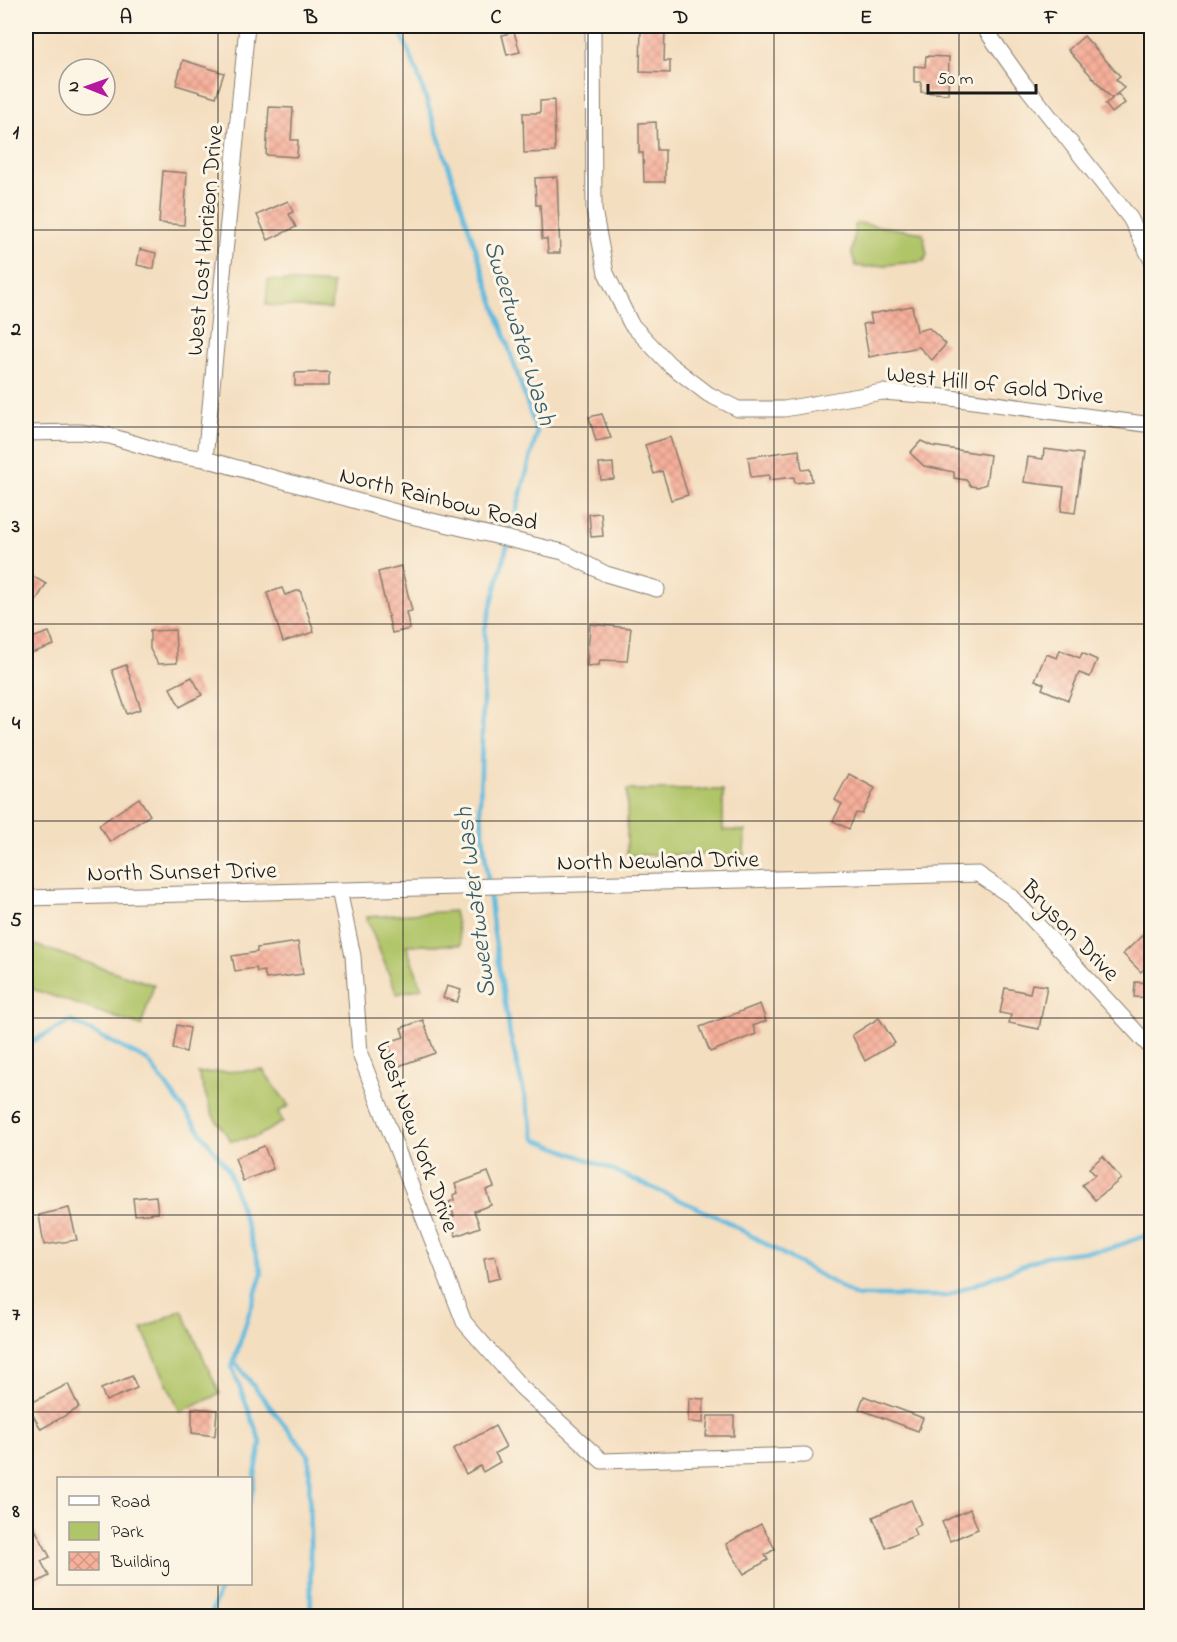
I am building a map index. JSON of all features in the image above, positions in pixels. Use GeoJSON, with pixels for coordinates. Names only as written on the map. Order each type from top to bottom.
{"type":"FeatureCollection","features":[{"type":"Feature","properties":{"kind":"street","name":"West Lost Horizon Drive"},"geometry":{"type":"LineString","coordinates":[[206,459],[247,26]]}},
{"type":"Feature","properties":{"kind":"street","name":"West Hill of Gold Drive"},"geometry":{"type":"LineString","coordinates":[[593,26],[594,210],[606,273],[631,324],[669,364],[708,394],[738,409],[784,409],[882,392],[925,395],[1152,425]]}},
{"type":"Feature","properties":{"kind":"street"},"geometry":{"type":"LineString","coordinates":[[983,26],[1024,84],[1130,218],[1152,261]]}},
{"type":"Feature","properties":{"kind":"street","name":"North Rainbow Road"},"geometry":{"type":"LineString","coordinates":[[26,433],[90,433],[110,436],[166,453],[206,459],[406,515],[563,552],[606,574],[657,589]]}},
{"type":"Feature","properties":{"kind":"street","name":"North Newland Drive"},"geometry":{"type":"LineString","coordinates":[[339,890],[978,874]]}},
{"type":"Feature","properties":{"kind":"street","name":"Bryson Drive"},"geometry":{"type":"LineString","coordinates":[[978,874],[1012,897],[1152,1049]]}},
{"type":"Feature","properties":{"kind":"street","name":"North Sunset Drive"},"geometry":{"type":"LineString","coordinates":[[26,898],[339,890]]}},
{"type":"Feature","properties":{"kind":"street","name":"West New York Drive"},"geometry":{"type":"LineString","coordinates":[[339,890],[353,956],[360,1054],[464,1322],[521,1387],[602,1461],[805,1455]]}},
{"type":"Feature","properties":{"kind":"green space"},"geometry":{"type":"Polygon","coordinates":[[[858,223],[923,233],[927,255],[924,261],[868,267],[856,266],[852,254],[855,225],[858,223]]]}},
{"type":"Feature","properties":{"kind":"green space"},"geometry":{"type":"Polygon","coordinates":[[[268,280],[333,284],[331,309],[266,305],[268,280]]]}},
{"type":"Feature","properties":{"kind":"green space"},"geometry":{"type":"Polygon","coordinates":[[[627,790],[723,790],[723,830],[745,831],[744,855],[627,855],[627,790]]]}},
{"type":"Feature","properties":{"kind":"green space"},"geometry":{"type":"Polygon","coordinates":[[[454,911],[461,945],[406,945],[422,988],[397,994],[366,917],[454,911]]]}},
{"type":"Feature","properties":{"kind":"green space"},"geometry":{"type":"Polygon","coordinates":[[[32,944],[154,985],[141,1026],[26,987],[26,964],[32,944]]]}},
{"type":"Feature","properties":{"kind":"green space"},"geometry":{"type":"Polygon","coordinates":[[[263,1070],[289,1106],[278,1112],[283,1122],[256,1137],[231,1141],[213,1116],[198,1073],[263,1070]]]}},
{"type":"Feature","properties":{"kind":"green space"},"geometry":{"type":"Polygon","coordinates":[[[182,1310],[220,1394],[180,1412],[142,1329],[182,1310]]]}},
{"type":"Feature","properties":{"kind":"building"},"geometry":{"type":"Polygon","coordinates":[[[641,26],[660,26],[659,30],[665,30],[664,61],[670,61],[670,73],[640,72],[641,26]]]}},
{"type":"Feature","properties":{"kind":"building"},"geometry":{"type":"Polygon","coordinates":[[[514,32],[520,52],[507,55],[502,35],[514,32]]]}},
{"type":"Feature","properties":{"kind":"building"},"geometry":{"type":"Polygon","coordinates":[[[1084,36],[1120,76],[1116,79],[1124,88],[1112,98],[1118,94],[1125,103],[1112,113],[1105,104],[1112,99],[1068,50],[1084,36]]]}},
{"type":"Feature","properties":{"kind":"building"},"geometry":{"type":"Polygon","coordinates":[[[926,56],[949,57],[948,94],[921,92],[921,82],[914,82],[914,66],[925,67],[926,56]]]}},
{"type":"Feature","properties":{"kind":"building"},"geometry":{"type":"Polygon","coordinates":[[[183,60],[224,73],[216,97],[176,85],[183,60]]]}},
{"type":"Feature","properties":{"kind":"building"},"geometry":{"type":"Polygon","coordinates":[[[554,100],[555,152],[524,153],[523,113],[540,113],[540,101],[554,100]]]}},
{"type":"Feature","properties":{"kind":"building"},"geometry":{"type":"Polygon","coordinates":[[[269,107],[293,108],[291,140],[298,140],[297,157],[266,155],[269,107]]]}},
{"type":"Feature","properties":{"kind":"building"},"geometry":{"type":"Polygon","coordinates":[[[656,122],[657,150],[665,150],[665,182],[644,182],[643,153],[639,153],[639,123],[656,122]]]}},
{"type":"Feature","properties":{"kind":"building"},"geometry":{"type":"Polygon","coordinates":[[[163,171],[187,173],[184,225],[159,223],[163,171]]]}},
{"type":"Feature","properties":{"kind":"building"},"geometry":{"type":"Polygon","coordinates":[[[557,177],[560,253],[548,253],[547,239],[542,239],[540,205],[536,205],[535,178],[557,177]]]}},
{"type":"Feature","properties":{"kind":"building"},"geometry":{"type":"Polygon","coordinates":[[[288,201],[293,212],[289,214],[296,227],[268,240],[257,215],[288,201]]]}},
{"type":"Feature","properties":{"kind":"building"},"geometry":{"type":"Polygon","coordinates":[[[140,249],[156,253],[154,269],[137,265],[140,249]]]}},
{"type":"Feature","properties":{"kind":"building"},"geometry":{"type":"Polygon","coordinates":[[[912,306],[917,331],[929,328],[946,344],[932,360],[919,347],[869,357],[863,324],[872,323],[870,314],[912,306]]]}},
{"type":"Feature","properties":{"kind":"building"},"geometry":{"type":"Polygon","coordinates":[[[329,372],[329,386],[295,386],[295,373],[329,372]]]}},
{"type":"Feature","properties":{"kind":"building"},"geometry":{"type":"Polygon","coordinates":[[[602,414],[611,438],[596,441],[589,417],[602,414]]]}},
{"type":"Feature","properties":{"kind":"building"},"geometry":{"type":"Polygon","coordinates":[[[670,437],[688,495],[671,500],[662,471],[654,474],[645,445],[670,437]]]}},
{"type":"Feature","properties":{"kind":"building"},"geometry":{"type":"Polygon","coordinates":[[[921,441],[932,446],[990,455],[986,484],[978,487],[971,486],[966,480],[954,478],[954,472],[924,466],[910,453],[921,441]]]}},
{"type":"Feature","properties":{"kind":"building"},"geometry":{"type":"Polygon","coordinates":[[[1044,449],[1083,454],[1075,513],[1061,511],[1064,487],[1024,482],[1028,457],[1043,459],[1044,449]]]}},
{"type":"Feature","properties":{"kind":"building"},"geometry":{"type":"Polygon","coordinates":[[[799,450],[802,470],[810,469],[812,481],[795,483],[794,477],[769,480],[769,475],[751,477],[748,457],[799,450]]]}},
{"type":"Feature","properties":{"kind":"building"},"geometry":{"type":"Polygon","coordinates":[[[613,463],[614,479],[601,480],[599,464],[613,463]]]}},
{"type":"Feature","properties":{"kind":"building"},"geometry":{"type":"Polygon","coordinates":[[[601,513],[603,536],[591,537],[589,514],[601,513]]]}},
{"type":"Feature","properties":{"kind":"building"},"geometry":{"type":"Polygon","coordinates":[[[401,566],[412,611],[406,612],[410,629],[392,633],[378,572],[401,566]]]}},
{"type":"Feature","properties":{"kind":"building"},"geometry":{"type":"Polygon","coordinates":[[[26,572],[46,584],[26,618],[26,572]]]}},
{"type":"Feature","properties":{"kind":"building"},"geometry":{"type":"Polygon","coordinates":[[[282,588],[285,595],[300,590],[314,632],[283,642],[267,593],[282,588]]]}},
{"type":"Feature","properties":{"kind":"building"},"geometry":{"type":"Polygon","coordinates":[[[590,624],[631,628],[627,661],[600,660],[599,665],[587,666],[590,624]]]}},
{"type":"Feature","properties":{"kind":"building"},"geometry":{"type":"Polygon","coordinates":[[[175,630],[177,663],[158,664],[150,649],[150,631],[175,630]]]}},
{"type":"Feature","properties":{"kind":"building"},"geometry":{"type":"Polygon","coordinates":[[[49,632],[54,645],[26,655],[26,640],[49,632]]]}},
{"type":"Feature","properties":{"kind":"building"},"geometry":{"type":"Polygon","coordinates":[[[1060,650],[1080,658],[1082,653],[1097,660],[1090,677],[1079,673],[1068,700],[1042,689],[1044,684],[1035,680],[1046,654],[1057,658],[1060,650]]]}},
{"type":"Feature","properties":{"kind":"building"},"geometry":{"type":"Polygon","coordinates":[[[126,665],[141,709],[127,714],[112,670],[126,665]]]}},
{"type":"Feature","properties":{"kind":"building"},"geometry":{"type":"Polygon","coordinates":[[[192,677],[202,695],[180,707],[170,688],[192,677]]]}},
{"type":"Feature","properties":{"kind":"building"},"geometry":{"type":"Polygon","coordinates":[[[849,774],[875,788],[862,814],[856,813],[849,829],[833,821],[842,804],[835,800],[849,774]]]}},
{"type":"Feature","properties":{"kind":"building"},"geometry":{"type":"Polygon","coordinates":[[[139,798],[150,815],[110,842],[99,825],[139,798]]]}},
{"type":"Feature","properties":{"kind":"building"},"geometry":{"type":"Polygon","coordinates":[[[1152,926],[1152,961],[1141,972],[1123,954],[1152,926]]]}},
{"type":"Feature","properties":{"kind":"building"},"geometry":{"type":"Polygon","coordinates":[[[298,942],[303,974],[266,979],[264,971],[257,972],[256,968],[235,971],[232,956],[257,952],[257,948],[298,942]]]}},
{"type":"Feature","properties":{"kind":"building"},"geometry":{"type":"Polygon","coordinates":[[[1135,982],[1152,983],[1152,998],[1134,997],[1135,982]]]}},
{"type":"Feature","properties":{"kind":"building"},"geometry":{"type":"Polygon","coordinates":[[[1032,984],[1047,986],[1039,1029],[1009,1023],[1011,1015],[1000,1013],[1005,988],[1030,993],[1032,984]]]}},
{"type":"Feature","properties":{"kind":"building"},"geometry":{"type":"Polygon","coordinates":[[[447,986],[461,990],[457,1002],[443,998],[447,986]]]}},
{"type":"Feature","properties":{"kind":"building"},"geometry":{"type":"Polygon","coordinates":[[[760,1004],[766,1021],[753,1026],[756,1034],[710,1052],[700,1027],[760,1004]]]}},
{"type":"Feature","properties":{"kind":"building"},"geometry":{"type":"Polygon","coordinates":[[[879,1018],[895,1043],[865,1061],[852,1035],[879,1018]]]}},
{"type":"Feature","properties":{"kind":"building"},"geometry":{"type":"Polygon","coordinates":[[[423,1020],[435,1053],[396,1067],[388,1042],[404,1037],[401,1028],[423,1020]]]}},
{"type":"Feature","properties":{"kind":"building"},"geometry":{"type":"Polygon","coordinates":[[[177,1025],[190,1028],[186,1052],[173,1049],[177,1025]]]}},
{"type":"Feature","properties":{"kind":"building"},"geometry":{"type":"Polygon","coordinates":[[[264,1146],[273,1169],[243,1181],[235,1158],[264,1146]]]}},
{"type":"Feature","properties":{"kind":"building"},"geometry":{"type":"Polygon","coordinates":[[[1103,1156],[1121,1179],[1095,1200],[1082,1185],[1095,1175],[1089,1168],[1103,1156]]]}},
{"type":"Feature","properties":{"kind":"building"},"geometry":{"type":"Polygon","coordinates":[[[488,1172],[494,1187],[486,1190],[491,1205],[474,1211],[480,1227],[456,1236],[449,1217],[454,1216],[449,1202],[454,1200],[453,1195],[458,1193],[455,1184],[488,1172]]]}},
{"type":"Feature","properties":{"kind":"building"},"geometry":{"type":"Polygon","coordinates":[[[156,1196],[158,1213],[135,1215],[133,1198],[156,1196]]]}},
{"type":"Feature","properties":{"kind":"building"},"geometry":{"type":"Polygon","coordinates":[[[69,1208],[77,1240],[44,1245],[39,1215],[69,1208]]]}},
{"type":"Feature","properties":{"kind":"building"},"geometry":{"type":"Polygon","coordinates":[[[495,1256],[500,1278],[488,1281],[484,1258],[495,1256]]]}},
{"type":"Feature","properties":{"kind":"building"},"geometry":{"type":"Polygon","coordinates":[[[132,1376],[137,1388],[106,1401],[101,1389],[132,1376]]]}},
{"type":"Feature","properties":{"kind":"building"},"geometry":{"type":"Polygon","coordinates":[[[68,1384],[79,1408],[41,1429],[27,1405],[68,1384]]]}},
{"type":"Feature","properties":{"kind":"building"},"geometry":{"type":"Polygon","coordinates":[[[864,1396],[923,1418],[918,1431],[859,1409],[864,1396]]]}},
{"type":"Feature","properties":{"kind":"building"},"geometry":{"type":"Polygon","coordinates":[[[689,1398],[704,1399],[703,1423],[688,1422],[689,1398]]]}},
{"type":"Feature","properties":{"kind":"building"},"geometry":{"type":"Polygon","coordinates":[[[192,1408],[217,1410],[215,1436],[192,1433],[192,1408]]]}},
{"type":"Feature","properties":{"kind":"building"},"geometry":{"type":"Polygon","coordinates":[[[708,1416],[734,1416],[734,1436],[706,1436],[708,1416]]]}},
{"type":"Feature","properties":{"kind":"building"},"geometry":{"type":"Polygon","coordinates":[[[495,1426],[506,1447],[495,1453],[500,1462],[483,1472],[480,1466],[466,1474],[453,1449],[495,1426]]]}},
{"type":"Feature","properties":{"kind":"building"},"geometry":{"type":"Polygon","coordinates":[[[911,1500],[921,1524],[913,1528],[916,1535],[886,1548],[873,1517],[911,1500]]]}},
{"type":"Feature","properties":{"kind":"building"},"geometry":{"type":"Polygon","coordinates":[[[970,1509],[978,1529],[950,1541],[942,1522],[970,1509]]]}},
{"type":"Feature","properties":{"kind":"building"},"geometry":{"type":"Polygon","coordinates":[[[761,1524],[775,1549],[765,1555],[768,1560],[744,1574],[726,1544],[761,1524]]]}},
{"type":"Feature","properties":{"kind":"building"},"geometry":{"type":"Polygon","coordinates":[[[35,1529],[50,1557],[41,1561],[49,1576],[34,1584],[26,1567],[26,1534],[35,1529]]]}},
{"type":"Feature","properties":{"kind":"waterway","name":"Sweetwater Wash"},"geometry":{"type":"LineString","coordinates":[[398,26],[417,72],[537,433],[485,629],[480,806],[493,927],[510,1035],[535,1139],[606,1167],[722,1219],[856,1296],[946,1296],[1046,1256],[1109,1249],[1152,1233]]}},
{"type":"Feature","properties":{"kind":"waterway"},"geometry":{"type":"LineString","coordinates":[[26,1045],[71,1021],[148,1061],[228,1169],[262,1273],[232,1367],[261,1443],[252,1491]]}},
{"type":"Feature","properties":{"kind":"waterway"},"geometry":{"type":"LineString","coordinates":[[234,1361],[309,1456],[311,1616]]}},
{"type":"Feature","properties":{"kind":"waterway"},"geometry":{"type":"LineString","coordinates":[[211,1616],[221,1585]]}}]}
